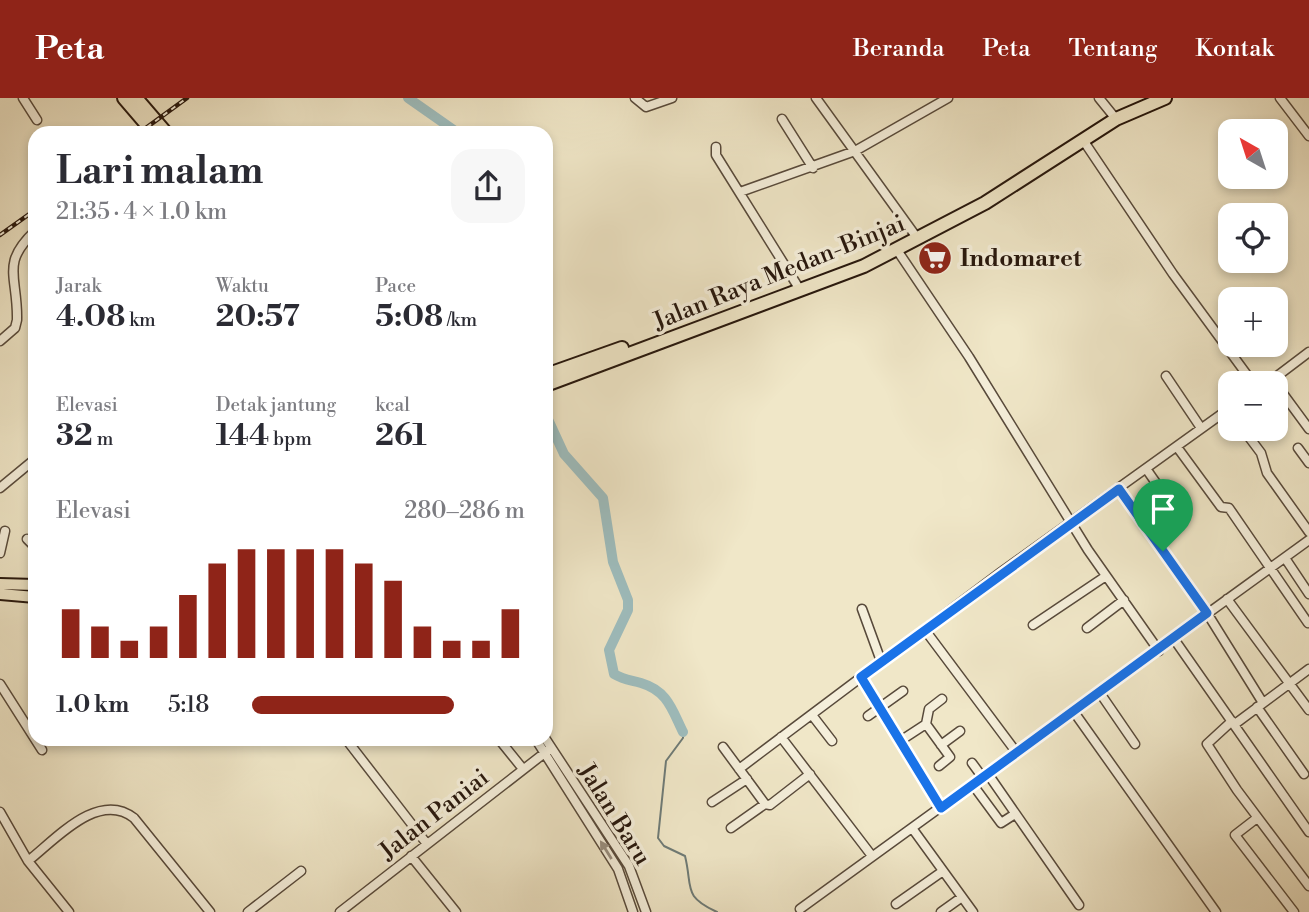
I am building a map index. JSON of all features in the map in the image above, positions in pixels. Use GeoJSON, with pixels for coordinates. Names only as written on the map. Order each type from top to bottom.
{"type":"FeatureCollection","features":[{"type":"Feature","properties":{"kind":"highway"},"geometry":{"type":"LineString","coordinates":[[124,98],[148,126]]}},
{"type":"Feature","properties":{"kind":"highway"},"geometry":{"type":"LineString","coordinates":[[136,98],[160,126]]}},
{"type":"Feature","properties":{"kind":"highway","name":"Jalan Raya Medan-Binjai"},"geometry":{"type":"LineString","coordinates":[[553,374],[568,371],[823,282],[897,250],[1148,98]]}},
{"type":"Feature","properties":{"kind":"highway","name":"Jalan Raya Medan-Binjai"},"geometry":{"type":"LineString","coordinates":[[553,381],[568,371],[862,261],[923,233],[1027,178],[1114,117],[1165,98]]}},
{"type":"Feature","properties":{"kind":"main road"},"geometry":{"type":"LineString","coordinates":[[0,584],[28,585]]}},
{"type":"Feature","properties":{"kind":"main road"},"geometry":{"type":"LineString","coordinates":[[0,594],[28,596]]}},
{"type":"Feature","properties":{"kind":"street"},"geometry":{"type":"LineString","coordinates":[[23,98],[37,120]]}},
{"type":"Feature","properties":{"kind":"street"},"geometry":{"type":"LineString","coordinates":[[635,98],[646,107],[672,98]]}},
{"type":"Feature","properties":{"kind":"street"},"geometry":{"type":"LineString","coordinates":[[816,98],[855,151],[923,233]]}},
{"type":"Feature","properties":{"kind":"street"},"geometry":{"type":"LineString","coordinates":[[740,192],[855,151],[948,98]]}},
{"type":"Feature","properties":{"kind":"street"},"geometry":{"type":"LineString","coordinates":[[1099,98],[1114,117]]}},
{"type":"Feature","properties":{"kind":"street"},"geometry":{"type":"LineString","coordinates":[[1280,98],[1309,136]]}},
{"type":"Feature","properties":{"kind":"street"},"geometry":{"type":"LineString","coordinates":[[782,119],[813,168]]}},
{"type":"Feature","properties":{"kind":"street"},"geometry":{"type":"LineString","coordinates":[[1083,140],[1173,274],[1244,371]]}},
{"type":"Feature","properties":{"kind":"street"},"geometry":{"type":"LineString","coordinates":[[716,147],[716,155],[797,285]]}},
{"type":"Feature","properties":{"kind":"street"},"geometry":{"type":"LineString","coordinates":[[0,341],[15,328],[17,320],[10,261],[28,237]]}},
{"type":"Feature","properties":{"kind":"street"},"geometry":{"type":"LineString","coordinates":[[897,250],[970,357],[1106,576],[1159,651]]}},
{"type":"Feature","properties":{"kind":"street"},"geometry":{"type":"LineString","coordinates":[[1285,371],[1309,352]]}},
{"type":"Feature","properties":{"kind":"street"},"geometry":{"type":"LineString","coordinates":[[1166,376],[1201,428]]}},
{"type":"Feature","properties":{"kind":"street"},"geometry":{"type":"LineString","coordinates":[[1288,403],[1309,429]]}},
{"type":"Feature","properties":{"kind":"street"},"geometry":{"type":"LineString","coordinates":[[739,769],[881,661],[1218,417]]}},
{"type":"Feature","properties":{"kind":"street"},"geometry":{"type":"LineString","coordinates":[[1252,441],[1261,453],[1267,473],[1309,531]]}},
{"type":"Feature","properties":{"kind":"street"},"geometry":{"type":"LineString","coordinates":[[1177,447],[1221,507],[1229,508],[1308,623]]}},
{"type":"Feature","properties":{"kind":"street"},"geometry":{"type":"LineString","coordinates":[[1298,448],[1309,463]]}},
{"type":"Feature","properties":{"kind":"street"},"geometry":{"type":"LineString","coordinates":[[0,488],[28,465]]}},
{"type":"Feature","properties":{"kind":"street"},"geometry":{"type":"LineString","coordinates":[[1147,470],[1179,516]]}},
{"type":"Feature","properties":{"kind":"street"},"geometry":{"type":"LineString","coordinates":[[1119,489],[1207,613],[1304,774]]}},
{"type":"Feature","properties":{"kind":"street"},"geometry":{"type":"LineString","coordinates":[[0,553],[5,531]]}},
{"type":"Feature","properties":{"kind":"street"},"geometry":{"type":"LineString","coordinates":[[800,909],[1309,540]]}},
{"type":"Feature","properties":{"kind":"street"},"geometry":{"type":"LineString","coordinates":[[1285,558],[1309,594]]}},
{"type":"Feature","properties":{"kind":"street"},"geometry":{"type":"LineString","coordinates":[[1033,625],[1106,576]]}},
{"type":"Feature","properties":{"kind":"street"},"geometry":{"type":"LineString","coordinates":[[1227,599],[1309,710]]}},
{"type":"Feature","properties":{"kind":"street"},"geometry":{"type":"LineString","coordinates":[[1087,628],[1124,600]]}},
{"type":"Feature","properties":{"kind":"street"},"geometry":{"type":"LineString","coordinates":[[862,609],[881,661]]}},
{"type":"Feature","properties":{"kind":"street"},"geometry":{"type":"LineString","coordinates":[[925,630],[1017,753]]}},
{"type":"Feature","properties":{"kind":"street"},"geometry":{"type":"LineString","coordinates":[[1174,639],[1309,832]]}},
{"type":"Feature","properties":{"kind":"street"},"geometry":{"type":"LineString","coordinates":[[1309,669],[1206,743],[1257,818],[1309,886]]}},
{"type":"Feature","properties":{"kind":"street"},"geometry":{"type":"LineString","coordinates":[[861,677],[941,808]]}},
{"type":"Feature","properties":{"kind":"street"},"geometry":{"type":"LineString","coordinates":[[0,684],[28,728]]}},
{"type":"Feature","properties":{"kind":"street"},"geometry":{"type":"LineString","coordinates":[[868,716],[903,691]]}},
{"type":"Feature","properties":{"kind":"street"},"geometry":{"type":"LineString","coordinates":[[1100,693],[1135,744]]}},
{"type":"Feature","properties":{"kind":"street"},"geometry":{"type":"LineString","coordinates":[[900,741],[926,724],[929,709],[942,699]]}},
{"type":"Feature","properties":{"kind":"street"},"geometry":{"type":"LineString","coordinates":[[1074,712],[1216,912]]}},
{"type":"Feature","properties":{"kind":"street"},"geometry":{"type":"LineString","coordinates":[[812,715],[832,741]]}},
{"type":"Feature","properties":{"kind":"street"},"geometry":{"type":"LineString","coordinates":[[926,724],[950,757],[939,766]]}},
{"type":"Feature","properties":{"kind":"street"},"geometry":{"type":"LineString","coordinates":[[941,745],[960,731]]}},
{"type":"Feature","properties":{"kind":"street"},"geometry":{"type":"LineString","coordinates":[[781,737],[872,856]]}},
{"type":"Feature","properties":{"kind":"street"},"geometry":{"type":"LineString","coordinates":[[39,746],[42,750]]}},
{"type":"Feature","properties":{"kind":"street"},"geometry":{"type":"LineString","coordinates":[[351,746],[427,844]]}},
{"type":"Feature","properties":{"kind":"street"},"geometry":{"type":"LineString","coordinates":[[504,746],[523,769]]}},
{"type":"Feature","properties":{"kind":"street","name":"Jalan Baru"},"geometry":{"type":"LineString","coordinates":[[544,746],[629,866],[646,912]]}},
{"type":"Feature","properties":{"kind":"street","name":"Jalan Baru"},"geometry":{"type":"LineString","coordinates":[[547,746],[618,869],[634,912]]}},
{"type":"Feature","properties":{"kind":"street"},"geometry":{"type":"LineString","coordinates":[[723,747],[765,804]]}},
{"type":"Feature","properties":{"kind":"street","name":"Jalan Paniai"},"geometry":{"type":"LineString","coordinates":[[340,912],[548,750]]}},
{"type":"Feature","properties":{"kind":"street"},"geometry":{"type":"LineString","coordinates":[[972,763],[1015,814],[1079,905]]}},
{"type":"Feature","properties":{"kind":"street"},"geometry":{"type":"LineString","coordinates":[[732,828],[765,804],[770,805],[810,774]]}},
{"type":"Feature","properties":{"kind":"street"},"geometry":{"type":"LineString","coordinates":[[712,802],[747,779]]}},
{"type":"Feature","properties":{"kind":"street"},"geometry":{"type":"LineString","coordinates":[[973,785],[1001,823],[1015,814]]}},
{"type":"Feature","properties":{"kind":"street"},"geometry":{"type":"LineString","coordinates":[[28,861],[86,815],[107,810],[122,811],[134,818],[210,912]]}},
{"type":"Feature","properties":{"kind":"street"},"geometry":{"type":"LineString","coordinates":[[0,812],[28,861],[69,912]]}},
{"type":"Feature","properties":{"kind":"street"},"geometry":{"type":"LineString","coordinates":[[1257,818],[1235,835],[1294,912]]}},
{"type":"Feature","properties":{"kind":"street"},"geometry":{"type":"LineString","coordinates":[[912,828],[973,912]]}},
{"type":"Feature","properties":{"kind":"street"},"geometry":{"type":"LineString","coordinates":[[411,856],[456,912]]}},
{"type":"Feature","properties":{"kind":"street"},"geometry":{"type":"LineString","coordinates":[[248,912],[302,871]]}},
{"type":"Feature","properties":{"kind":"street"},"geometry":{"type":"LineString","coordinates":[[896,904],[943,871]]}},
{"type":"Feature","properties":{"kind":"street"},"geometry":{"type":"LineString","coordinates":[[940,912],[962,897]]}},
{"type":"Feature","properties":{"kind":"waterway"},"geometry":{"type":"LineString","coordinates":[[408,98],[448,126]]}},
{"type":"Feature","properties":{"kind":"waterway"},"geometry":{"type":"LineString","coordinates":[[553,430],[564,454],[603,498],[613,562],[628,600],[628,610],[609,650],[614,674],[650,686],[663,696],[683,732]]}},
{"type":"Feature","properties":{"kind":"waterway"},"geometry":{"type":"LineString","coordinates":[[683,732],[683,738],[666,761],[658,838],[664,846],[685,856],[689,884],[694,896],[717,912]]}},
{"type":"Feature","properties":{"kind":"railway"},"geometry":{"type":"LineString","coordinates":[[149,126],[187,98]]}},
{"type":"Feature","properties":{"kind":"railway"},"geometry":{"type":"LineString","coordinates":[[0,235],[28,215]]}},
{"type":"Feature","properties":{"kind":"place","name":"Indomaret"},"geometry":{"type":"Point","coordinates":[935,258]}},
{"type":"Feature","properties":{"kind":"route"},"geometry":{"type":"LineString","coordinates":[[1119,489],[1163,551],[1207,613],[1159,651],[941,808],[861,677],[1000,573],[1119,489]]}}]}
